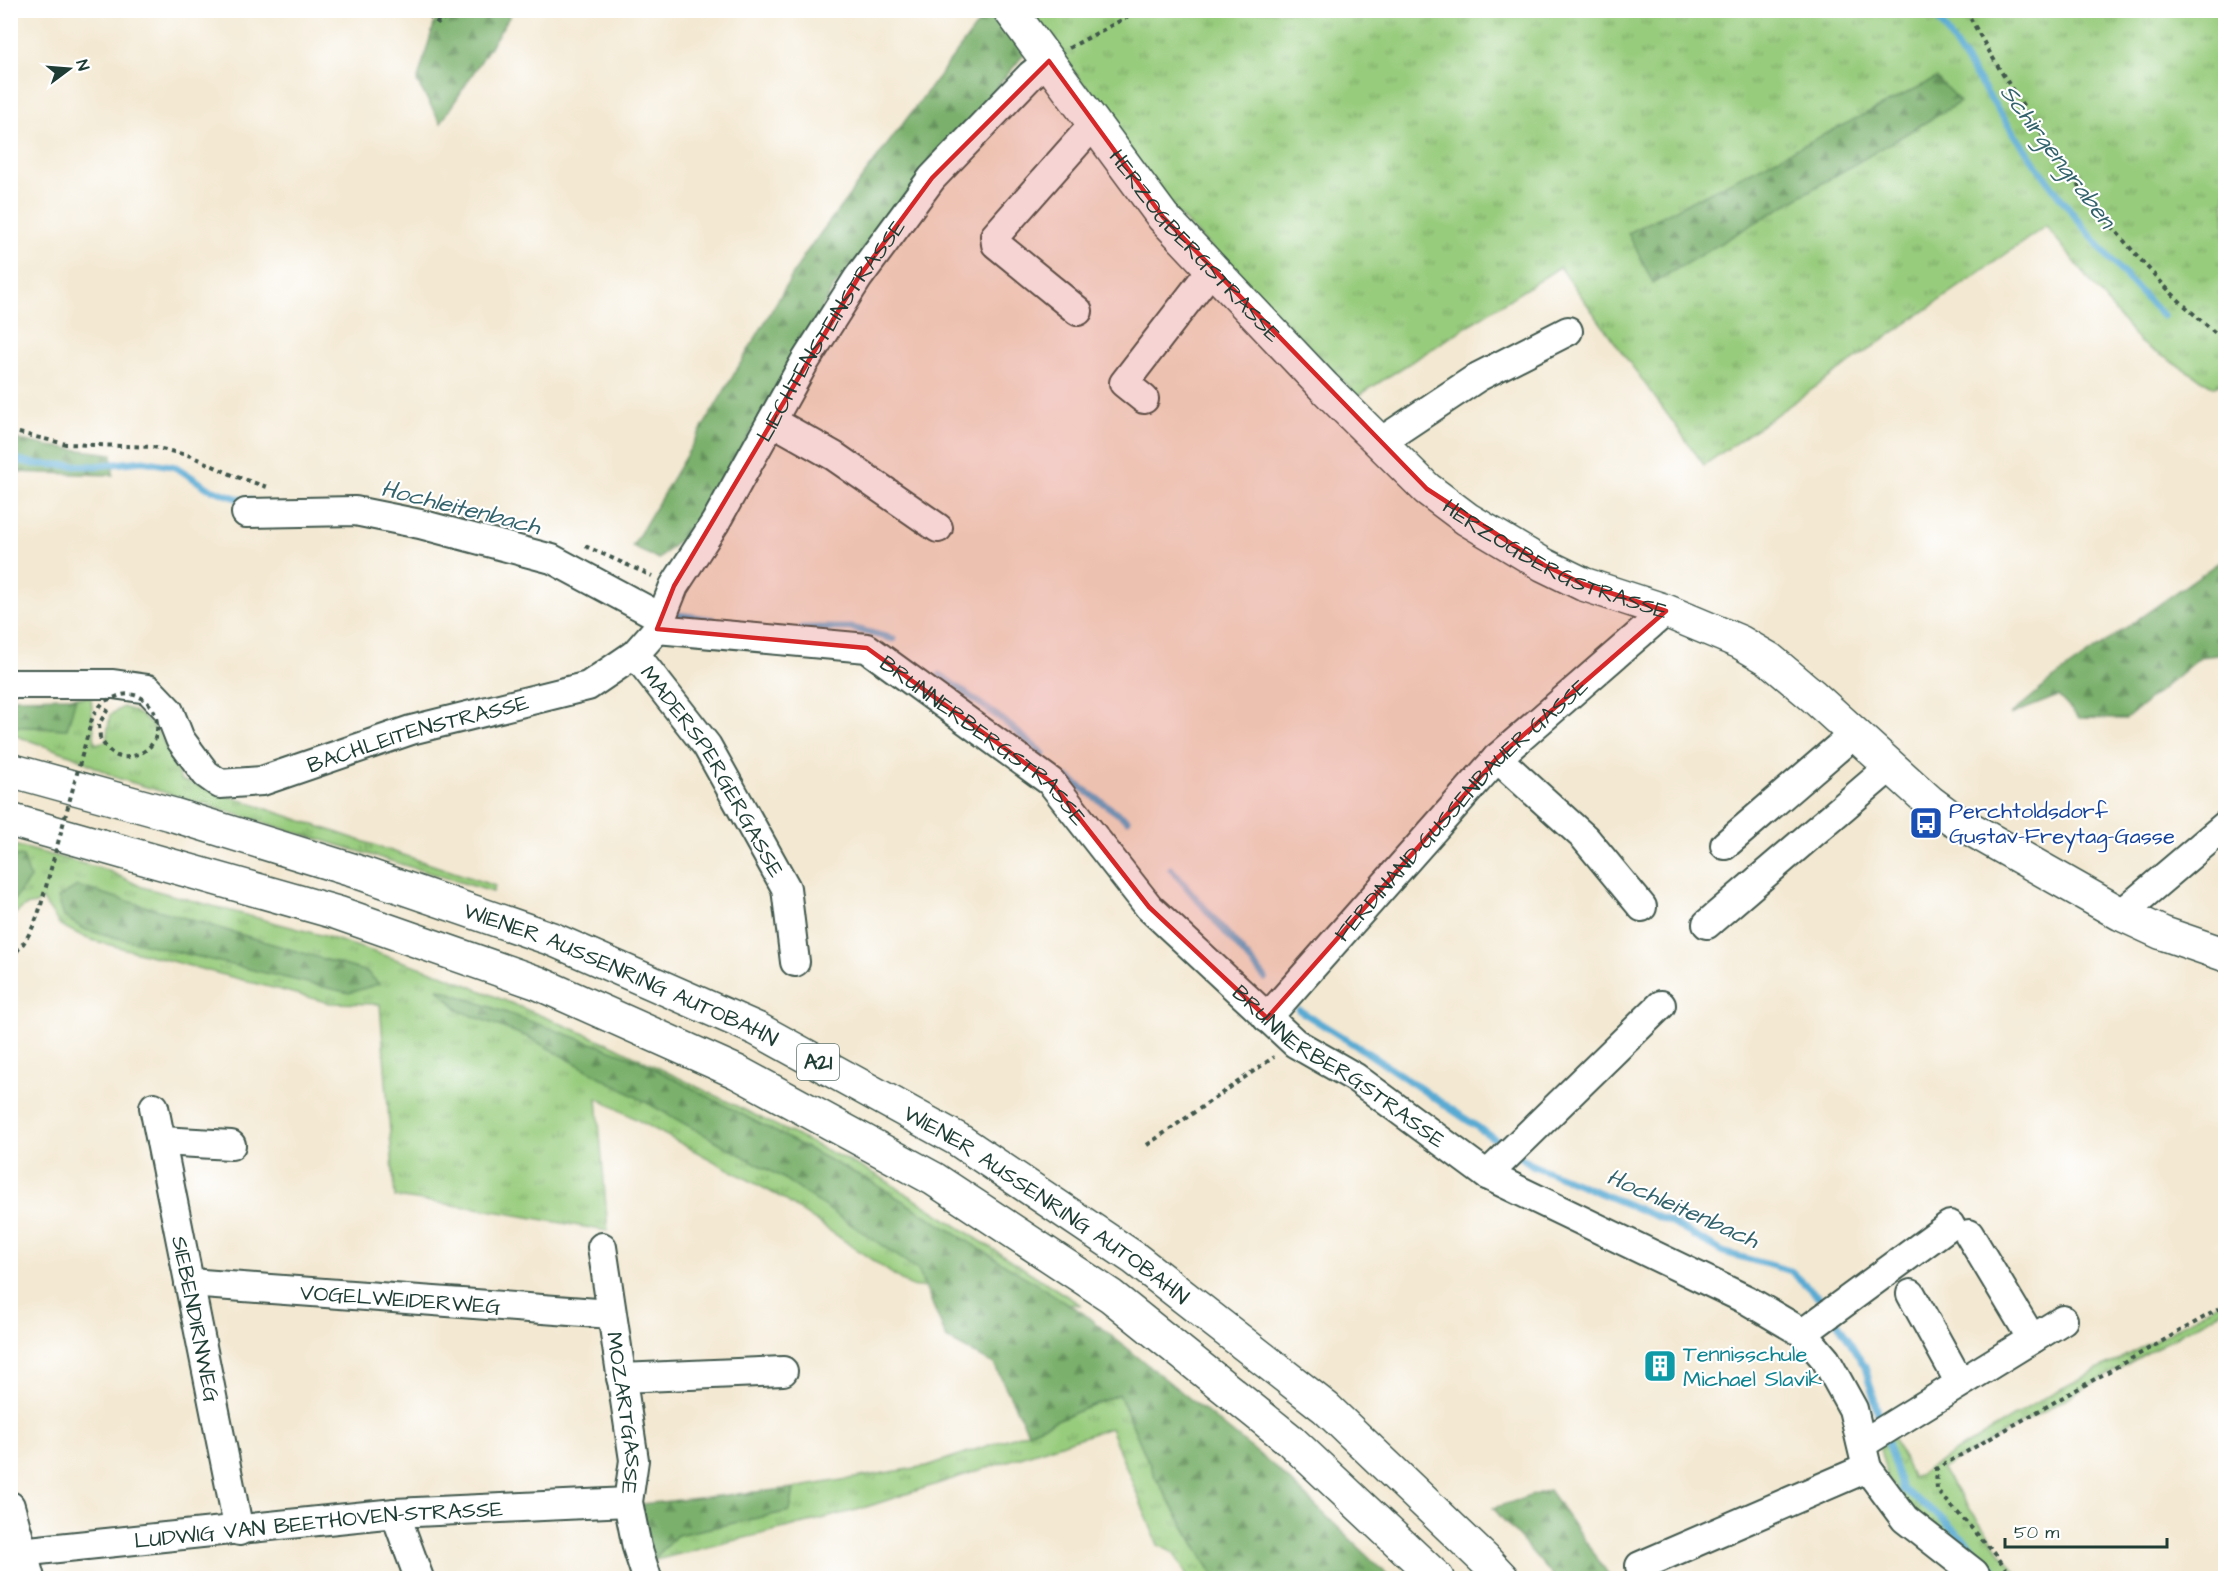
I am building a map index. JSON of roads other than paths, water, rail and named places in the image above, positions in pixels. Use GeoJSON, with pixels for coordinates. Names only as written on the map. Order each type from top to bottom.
{"type":"FeatureCollection","features":[{"type":"Feature","properties":{"kind":"main road","name":"HERZOGBERGSTRASSE"},"geometry":{"type":"LineString","coordinates":[[1010,10],[1163,217],[1379,443],[1427,489],[1467,519],[1582,584],[1666,611],[1740,642],[1769,659],[1814,696],[1890,767],[1953,819],[2121,914],[2162,933],[2226,955]]}},
{"type":"Feature","properties":{"kind":"main road","name":"WIENER AUSSENRING AUTOBAHN"},"geometry":{"type":"LineString","coordinates":[[10,770],[174,815],[352,870],[541,935],[757,1029],[957,1139],[1134,1257],[1326,1408],[1502,1578]]}},
{"type":"Feature","properties":{"kind":"main road","name":"WIENER AUSSENRING AUTOBAHN"},"geometry":{"type":"LineString","coordinates":[[10,820],[338,913],[416,940],[538,983],[737,1072],[934,1179],[1111,1296],[1290,1440],[1437,1578]]}},
{"type":"Feature","properties":{"kind":"street","name":"LIECHTENSTEINSTRASSE"},"geometry":{"type":"LineString","coordinates":[[664,613],[674,586],[716,523],[804,363],[858,278],[932,178],[1031,75],[1048,61]]}},
{"type":"Feature","properties":{"kind":"street"},"geometry":{"type":"LineString","coordinates":[[1078,311],[996,244],[995,236],[1093,124]]}},
{"type":"Feature","properties":{"kind":"street"},"geometry":{"type":"LineString","coordinates":[[1144,399],[1124,383],[1212,269]]}},
{"type":"Feature","properties":{"kind":"street"},"geometry":{"type":"LineString","coordinates":[[1379,443],[1478,377],[1568,331]]}},
{"type":"Feature","properties":{"kind":"street"},"geometry":{"type":"LineString","coordinates":[[772,421],[834,456],[938,528]]}},
{"type":"Feature","properties":{"kind":"street","name":"BRUNNERBERGSTRASSE"},"geometry":{"type":"LineString","coordinates":[[246,513],[356,511],[420,524],[552,559],[664,613],[867,648],[1051,782],[1149,907],[1294,1043],[1502,1159],[1803,1333],[1826,1360],[1852,1409],[1875,1443],[1905,1519],[1974,1573],[1977,1578]]}},
{"type":"Feature","properties":{"kind":"street","name":"FERDINAND-GUSSENBAUER-GASSE"},"geometry":{"type":"LineString","coordinates":[[1267,1018],[1497,758],[1666,611]]}},
{"type":"Feature","properties":{"kind":"street","name":"BACHLEITENSTRASSE"},"geometry":{"type":"LineString","coordinates":[[10,684],[113,684],[148,689],[169,711],[180,739],[206,774],[220,784],[262,781],[411,730],[588,686],[635,654],[664,613]]}},
{"type":"Feature","properties":{"kind":"street","name":"MADERSPERGERGASSE"},"geometry":{"type":"LineString","coordinates":[[635,654],[706,746],[786,888],[795,962]]}},
{"type":"Feature","properties":{"kind":"street"},"geometry":{"type":"LineString","coordinates":[[1725,845],[1854,734]]}},
{"type":"Feature","properties":{"kind":"street"},"geometry":{"type":"LineString","coordinates":[[1497,758],[1585,838],[1642,908]]}},
{"type":"Feature","properties":{"kind":"street"},"geometry":{"type":"LineString","coordinates":[[1707,924],[1890,767]]}},
{"type":"Feature","properties":{"kind":"street"},"geometry":{"type":"LineString","coordinates":[[2121,914],[2226,825]]}},
{"type":"Feature","properties":{"kind":"street"},"geometry":{"type":"LineString","coordinates":[[1502,1159],[1661,1005]]}},
{"type":"Feature","properties":{"kind":"street","name":"SIEBENDIRNWEG"},"geometry":{"type":"LineString","coordinates":[[154,1107],[239,1531]]}},
{"type":"Feature","properties":{"kind":"street"},"geometry":{"type":"LineString","coordinates":[[161,1141],[231,1144]]}},
{"type":"Feature","properties":{"kind":"street"},"geometry":{"type":"LineString","coordinates":[[1803,1333],[1834,1310],[1959,1229],[2031,1339]]}},
{"type":"Feature","properties":{"kind":"street","name":"MOZARTGASSE"},"geometry":{"type":"LineString","coordinates":[[602,1247],[634,1461],[628,1502],[637,1547],[647,1578]]}},
{"type":"Feature","properties":{"kind":"street","name":"VOGELWEIDERWEG"},"geometry":{"type":"LineString","coordinates":[[189,1283],[611,1314]]}},
{"type":"Feature","properties":{"kind":"street"},"geometry":{"type":"LineString","coordinates":[[1911,1294],[1960,1383]]}},
{"type":"Feature","properties":{"kind":"street"},"geometry":{"type":"LineString","coordinates":[[1640,1566],[1875,1443],[1960,1383],[2063,1320]]}},
{"type":"Feature","properties":{"kind":"street"},"geometry":{"type":"LineString","coordinates":[[621,1378],[783,1371]]}},
{"type":"Feature","properties":{"kind":"street","name":"LUDWIG VAN BEETHOVEN-STRASSE"},"geometry":{"type":"LineString","coordinates":[[21,1562],[239,1531],[395,1513],[628,1502]]}},
{"type":"Feature","properties":{"kind":"street"},"geometry":{"type":"LineString","coordinates":[[10,1506],[21,1562]]}},
{"type":"Feature","properties":{"kind":"street"},"geometry":{"type":"LineString","coordinates":[[395,1513],[419,1578]]}},
{"type":"Feature","properties":{"kind":"waterway","name":"Schirgengraben"},"geometry":{"type":"LineString","coordinates":[[1933,10],[2012,131],[2068,208],[2098,245],[2163,316]]}},
{"type":"Feature","properties":{"kind":"waterway","name":"Hochleitenbach"},"geometry":{"type":"LineString","coordinates":[[10,458],[35,464],[94,466],[143,461],[176,467],[208,488],[242,500],[250,500]]}},
{"type":"Feature","properties":{"kind":"waterway","name":"Hochleitenbach"},"geometry":{"type":"LineString","coordinates":[[672,611],[678,615],[713,620]]}},
{"type":"Feature","properties":{"kind":"waterway","name":"Hochleitenbach"},"geometry":{"type":"LineString","coordinates":[[802,628],[852,628],[893,639]]}},
{"type":"Feature","properties":{"kind":"waterway","name":"Hochleitenbach"},"geometry":{"type":"LineString","coordinates":[[940,675],[1003,720],[1043,754]]}},
{"type":"Feature","properties":{"kind":"waterway","name":"Hochleitenbach"},"geometry":{"type":"LineString","coordinates":[[1068,778],[1127,820]]}},
{"type":"Feature","properties":{"kind":"waterway","name":"Hochleitenbach"},"geometry":{"type":"LineString","coordinates":[[1171,869],[1265,978]]}},
{"type":"Feature","properties":{"kind":"waterway","name":"Hochleitenbach"},"geometry":{"type":"LineString","coordinates":[[1299,1010],[1371,1055],[1507,1147]]}},
{"type":"Feature","properties":{"kind":"waterway","name":"Hochleitenbach"},"geometry":{"type":"LineString","coordinates":[[1518,1155],[1532,1165],[1670,1222],[1723,1252],[1791,1271],[1828,1306]]}},
{"type":"Feature","properties":{"kind":"waterway","name":"Hochleitenbach"},"geometry":{"type":"LineString","coordinates":[[1835,1318],[1865,1367],[1882,1426]]}},
{"type":"Feature","properties":{"kind":"waterway","name":"Hochleitenbach"},"geometry":{"type":"LineString","coordinates":[[1885,1436],[1902,1489],[1943,1519],[1992,1567],[1999,1578]]}},
{"type":"Feature","properties":{"kind":"place","name":"Perchtoldsdorf Gustav-Freytag-Gasse"},"geometry":{"type":"Point","coordinates":[1926,823]}},
{"type":"Feature","properties":{"kind":"place","name":"Tennisschule Michael Slavik"},"geometry":{"type":"Point","coordinates":[1660,1366]}}]}
